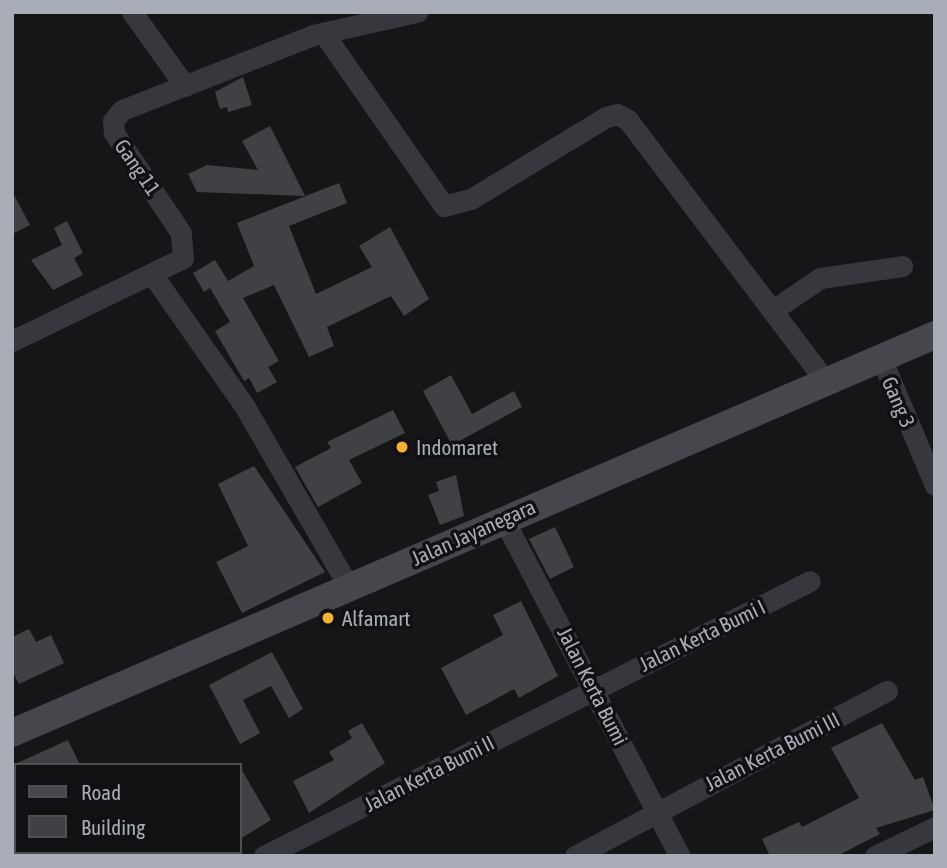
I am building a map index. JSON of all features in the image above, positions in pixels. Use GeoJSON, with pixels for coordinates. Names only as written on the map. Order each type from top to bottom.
{"type":"FeatureCollection","features":[{"type":"Feature","properties":{"kind":"street"},"geometry":{"type":"LineString","coordinates":[[132,12],[185,86]]}},
{"type":"Feature","properties":{"kind":"street","name":"Gang 11"},"geometry":{"type":"LineString","coordinates":[[12,341],[183,258],[185,246],[167,209],[114,133],[113,121],[122,110],[324,34],[417,12]]}},
{"type":"Feature","properties":{"kind":"street"},"geometry":{"type":"LineString","coordinates":[[324,34],[444,206],[471,200],[606,117],[622,117],[774,310],[827,383]]}},
{"type":"Feature","properties":{"kind":"street"},"geometry":{"type":"LineString","coordinates":[[774,310],[820,278],[902,266]]}},
{"type":"Feature","properties":{"kind":"street"},"geometry":{"type":"LineString","coordinates":[[152,274],[245,407],[349,587]]}},
{"type":"Feature","properties":{"kind":"street","name":"Jalan Jayanegara"},"geometry":{"type":"LineString","coordinates":[[12,733],[503,518],[935,335]]}},
{"type":"Feature","properties":{"kind":"street","name":"Gang 3"},"geometry":{"type":"LineString","coordinates":[[881,358],[935,485]]}},
{"type":"Feature","properties":{"kind":"street","name":"Jalan Kerta Bumi"},"geometry":{"type":"LineString","coordinates":[[503,518],[680,856]]}},
{"type":"Feature","properties":{"kind":"street","name":"Jalan Kerta Bumi I"},"geometry":{"type":"LineString","coordinates":[[593,689],[810,581]]}},
{"type":"Feature","properties":{"kind":"street","name":"Jalan Kerta Bumi II"},"geometry":{"type":"LineString","coordinates":[[264,856],[593,689]]}},
{"type":"Feature","properties":{"kind":"street","name":"Jalan Kerta Bumi III"},"geometry":{"type":"LineString","coordinates":[[575,856],[656,810],[887,691]]}},
{"type":"Feature","properties":{"kind":"street"},"geometry":{"type":"LineString","coordinates":[[875,856],[935,827]]}},
{"type":"Feature","properties":{"kind":"building"},"geometry":{"type":"Polygon","coordinates":[[[243,77],[252,105],[228,112],[227,107],[220,109],[215,92],[243,77]]]}},
{"type":"Feature","properties":{"kind":"building"},"geometry":{"type":"Polygon","coordinates":[[[270,126],[305,196],[197,192],[188,174],[207,165],[258,170],[242,141],[270,126]]]}},
{"type":"Feature","properties":{"kind":"building"},"geometry":{"type":"Polygon","coordinates":[[[339,183],[347,203],[289,226],[316,294],[372,267],[359,246],[390,227],[429,299],[404,316],[391,296],[327,327],[334,346],[309,357],[274,285],[243,298],[279,361],[268,367],[277,382],[257,393],[249,378],[244,381],[215,331],[230,322],[210,288],[204,292],[193,273],[215,260],[228,281],[254,266],[237,223],[339,183]]]}},
{"type":"Feature","properties":{"kind":"building"},"geometry":{"type":"Polygon","coordinates":[[[12,191],[30,225],[12,234],[12,191]]]}},
{"type":"Feature","properties":{"kind":"building"},"geometry":{"type":"Polygon","coordinates":[[[67,221],[83,253],[74,258],[83,275],[53,290],[31,260],[62,245],[54,228],[67,221]]]}},
{"type":"Feature","properties":{"kind":"building"},"geometry":{"type":"Polygon","coordinates":[[[451,375],[472,414],[514,391],[522,407],[452,445],[423,391],[451,375]]]}},
{"type":"Feature","properties":{"kind":"building"},"geometry":{"type":"Polygon","coordinates":[[[393,410],[405,433],[349,460],[362,483],[318,507],[295,467],[331,448],[327,442],[393,410]]]}},
{"type":"Feature","properties":{"kind":"building"},"geometry":{"type":"Polygon","coordinates":[[[254,466],[325,572],[242,613],[216,562],[248,546],[218,484],[254,466]]]}},
{"type":"Feature","properties":{"kind":"building"},"geometry":{"type":"Polygon","coordinates":[[[456,475],[464,516],[440,525],[428,495],[439,491],[436,482],[456,475]]]}},
{"type":"Feature","properties":{"kind":"building"},"geometry":{"type":"Polygon","coordinates":[[[555,527],[574,567],[550,579],[529,539],[555,527]]]}},
{"type":"Feature","properties":{"kind":"building"},"geometry":{"type":"Polygon","coordinates":[[[521,601],[558,676],[519,698],[514,689],[466,715],[441,668],[503,635],[493,615],[521,601]]]}},
{"type":"Feature","properties":{"kind":"building"},"geometry":{"type":"Polygon","coordinates":[[[29,629],[36,642],[51,635],[64,663],[19,684],[12,671],[12,637],[29,629]]]}},
{"type":"Feature","properties":{"kind":"building"},"geometry":{"type":"Polygon","coordinates":[[[272,652],[303,709],[289,718],[271,686],[243,700],[260,733],[240,744],[209,685],[272,652]]]}},
{"type":"Feature","properties":{"kind":"building"},"geometry":{"type":"Polygon","coordinates":[[[362,723],[385,763],[309,813],[293,781],[334,760],[329,752],[352,738],[348,731],[362,723]]]}},
{"type":"Feature","properties":{"kind":"building"},"geometry":{"type":"Polygon","coordinates":[[[882,723],[915,780],[923,777],[935,810],[876,828],[880,834],[837,856],[770,856],[762,839],[799,822],[802,827],[859,798],[831,748],[882,723]]]}},
{"type":"Feature","properties":{"kind":"building"},"geometry":{"type":"Polygon","coordinates":[[[68,740],[79,763],[17,763],[68,740]]]}},
{"type":"Feature","properties":{"kind":"building"},"geometry":{"type":"Polygon","coordinates":[[[242,770],[271,820],[242,838],[242,770]]]}},
{"type":"Feature","properties":{"kind":"place","name":"Indomaret"},"geometry":{"type":"Point","coordinates":[402,447]}},
{"type":"Feature","properties":{"kind":"place","name":"Alfamart"},"geometry":{"type":"Point","coordinates":[328,618]}}]}
